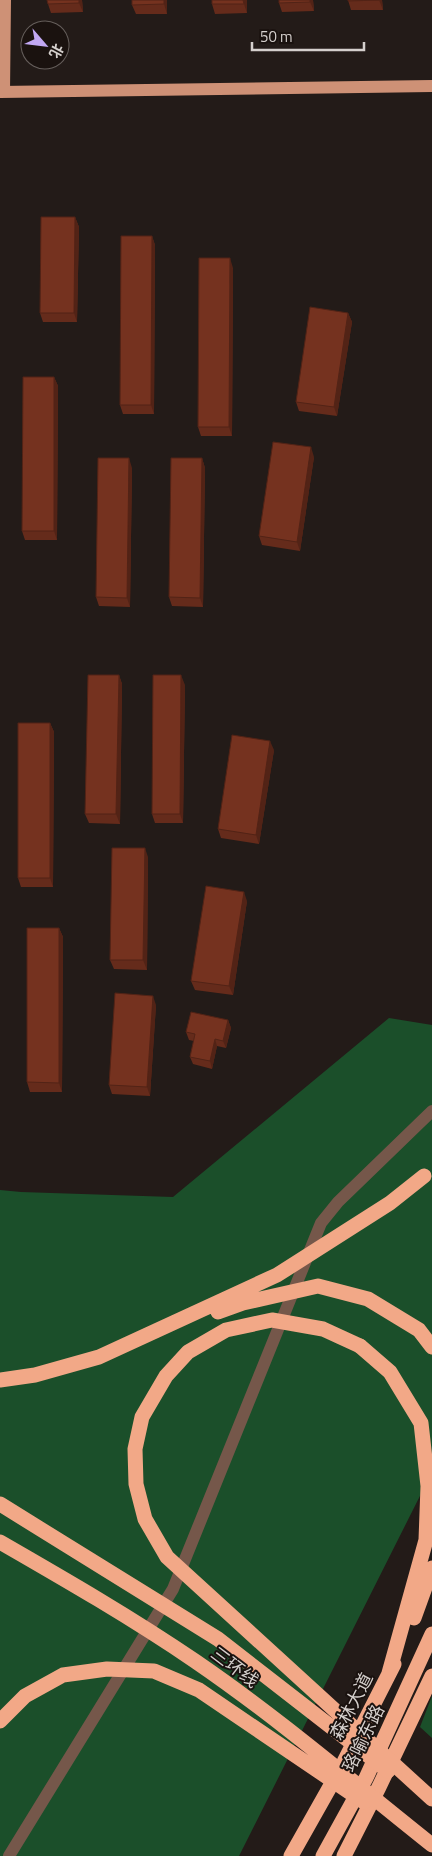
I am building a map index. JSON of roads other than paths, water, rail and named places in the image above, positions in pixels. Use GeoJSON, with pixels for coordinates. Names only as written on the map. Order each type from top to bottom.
{"type":"FeatureCollection","features":[{"type":"Feature","properties":{"kind":"highway"},"geometry":{"type":"LineString","coordinates":[[99,1357],[277,1275],[390,1203],[428,1172]]}},
{"type":"Feature","properties":{"kind":"highway"},"geometry":{"type":"LineString","coordinates":[[0,1380],[36,1375],[99,1357],[243,1303],[318,1286],[368,1299],[419,1330],[432,1347]]}},
{"type":"Feature","properties":{"kind":"highway"},"geometry":{"type":"LineString","coordinates":[[389,1673],[426,1540],[428,1486],[420,1423],[390,1372],[360,1346],[323,1329],[272,1320],[226,1330],[188,1352],[166,1376],[142,1417],[135,1449],[136,1484],[145,1519],[167,1557],[432,1799]]}},
{"type":"Feature","properties":{"kind":"highway","name":"三环线"},"geometry":{"type":"LineString","coordinates":[[0,1504],[218,1639],[432,1805]]}},
{"type":"Feature","properties":{"kind":"highway","name":"三环线"},"geometry":{"type":"LineString","coordinates":[[0,1542],[114,1608],[196,1661],[303,1742],[432,1846]]}},
{"type":"Feature","properties":{"kind":"highway","name":"森林大道"},"geometry":{"type":"LineString","coordinates":[[291,1856],[322,1801],[406,1640],[432,1568]]}},
{"type":"Feature","properties":{"kind":"highway","name":"珞喻东路"},"geometry":{"type":"LineString","coordinates":[[323,1856],[366,1778],[432,1634]]}},
{"type":"Feature","properties":{"kind":"highway"},"geometry":{"type":"LineString","coordinates":[[0,1721],[25,1696],[63,1675],[107,1668],[154,1671],[199,1690],[432,1846]]}},
{"type":"Feature","properties":{"kind":"highway"},"geometry":{"type":"LineString","coordinates":[[344,1856],[432,1676]]}},
{"type":"Feature","properties":{"kind":"highway"},"geometry":{"type":"LineString","coordinates":[[279,1856],[322,1801]]}},
{"type":"Feature","properties":{"kind":"main road"},"geometry":{"type":"LineString","coordinates":[[5,0],[2,92],[432,86]]}},
{"type":"Feature","properties":{"kind":"street"},"geometry":{"type":"LineString","coordinates":[[8,1856],[173,1589],[321,1223],[338,1202],[432,1111]]}}]}
